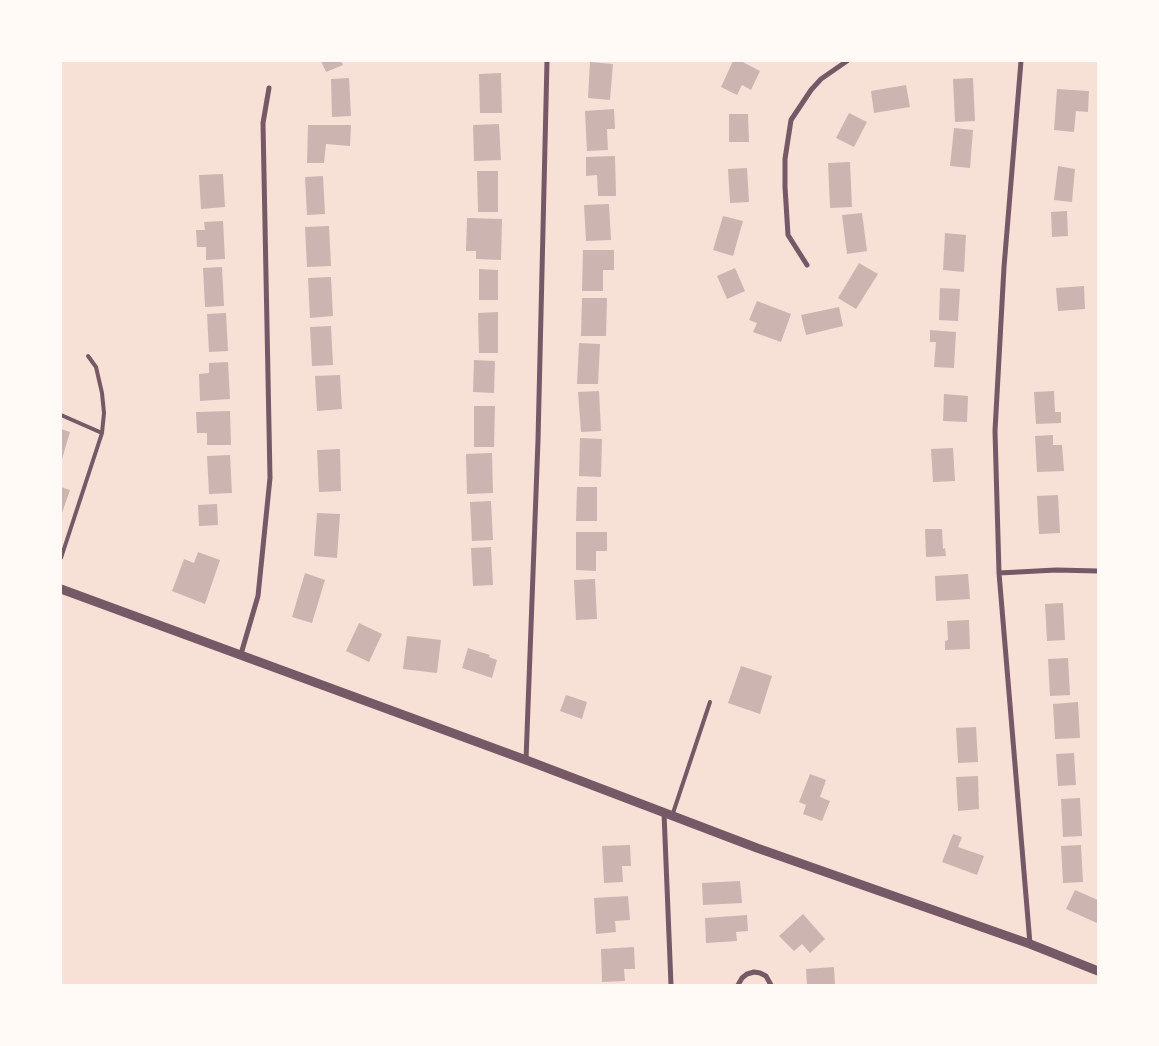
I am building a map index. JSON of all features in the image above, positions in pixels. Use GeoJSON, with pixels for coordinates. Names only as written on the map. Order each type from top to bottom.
{"type":"FeatureCollection","features":[{"type":"Feature","properties":{"kind":"street"},"geometry":{"type":"LineString","coordinates":[[526,760],[538,440],[547,61]]}},
{"type":"Feature","properties":{"kind":"street"},"geometry":{"type":"LineString","coordinates":[[807,265],[788,235],[785,159],[792,120],[821,79],[847,61]]}},
{"type":"Feature","properties":{"kind":"street"},"geometry":{"type":"LineString","coordinates":[[1021,61],[1004,267],[995,431],[999,573],[1030,944]]}},
{"type":"Feature","properties":{"kind":"street"},"geometry":{"type":"LineString","coordinates":[[241,654],[258,596],[270,478],[263,124],[269,88]]}},
{"type":"Feature","properties":{"kind":"street"},"geometry":{"type":"LineString","coordinates":[[999,573],[1098,570]]}},
{"type":"Feature","properties":{"kind":"street"},"geometry":{"type":"LineString","coordinates":[[61,589],[526,760],[757,848],[1030,944],[1098,971]]}},
{"type":"Feature","properties":{"kind":"street"},"geometry":{"type":"LineString","coordinates":[[668,814],[671,985]]}},
{"type":"Feature","properties":{"kind":"street"},"geometry":{"type":"LineString","coordinates":[[738,985],[742,978],[754,972],[766,976],[771,985]]}},
{"type":"Feature","properties":{"kind":"lane"},"geometry":{"type":"LineString","coordinates":[[61,558],[102,433],[104,413],[102,393],[96,367],[88,356]]}},
{"type":"Feature","properties":{"kind":"lane"},"geometry":{"type":"LineString","coordinates":[[61,415],[102,433]]}},
{"type":"Feature","properties":{"kind":"lane"},"geometry":{"type":"LineString","coordinates":[[668,814],[710,702]]}},
{"type":"Feature","properties":{"kind":"building"},"geometry":{"type":"Polygon","coordinates":[[[321,61],[341,61],[343,65],[326,72],[321,61]]]}},
{"type":"Feature","properties":{"kind":"building"},"geometry":{"type":"Polygon","coordinates":[[[733,61],[741,61],[760,71],[751,90],[742,85],[737,95],[721,87],[733,61]]]}},
{"type":"Feature","properties":{"kind":"building"},"geometry":{"type":"Polygon","coordinates":[[[590,62],[613,64],[610,100],[588,98],[590,62]]]}},
{"type":"Feature","properties":{"kind":"building"},"geometry":{"type":"Polygon","coordinates":[[[501,73],[502,113],[480,113],[479,74],[501,73]]]}},
{"type":"Feature","properties":{"kind":"building"},"geometry":{"type":"Polygon","coordinates":[[[349,78],[351,116],[332,117],[331,79],[349,78]]]}},
{"type":"Feature","properties":{"kind":"building"},"geometry":{"type":"Polygon","coordinates":[[[973,78],[975,121],[955,122],[953,79],[973,78]]]}},
{"type":"Feature","properties":{"kind":"building"},"geometry":{"type":"Polygon","coordinates":[[[906,85],[910,107],[874,113],[871,91],[906,85]]]}},
{"type":"Feature","properties":{"kind":"building"},"geometry":{"type":"Polygon","coordinates":[[[1057,89],[1089,91],[1088,112],[1076,111],[1074,132],[1054,130],[1057,89]]]}},
{"type":"Feature","properties":{"kind":"building"},"geometry":{"type":"Polygon","coordinates":[[[614,109],[615,129],[607,129],[608,150],[587,151],[585,111],[614,109]]]}},
{"type":"Feature","properties":{"kind":"building"},"geometry":{"type":"Polygon","coordinates":[[[849,113],[867,122],[854,147],[836,138],[849,113]]]}},
{"type":"Feature","properties":{"kind":"building"},"geometry":{"type":"Polygon","coordinates":[[[729,114],[748,114],[749,142],[729,142],[729,114]]]}},
{"type":"Feature","properties":{"kind":"building"},"geometry":{"type":"Polygon","coordinates":[[[499,124],[501,160],[474,161],[473,125],[499,124]]]}},
{"type":"Feature","properties":{"kind":"building"},"geometry":{"type":"Polygon","coordinates":[[[308,125],[351,125],[350,146],[326,144],[324,163],[307,163],[308,125]]]}},
{"type":"Feature","properties":{"kind":"building"},"geometry":{"type":"Polygon","coordinates":[[[954,128],[973,130],[970,168],[950,166],[954,128]]]}},
{"type":"Feature","properties":{"kind":"building"},"geometry":{"type":"Polygon","coordinates":[[[615,156],[616,196],[598,196],[597,175],[586,176],[586,157],[615,156]]]}},
{"type":"Feature","properties":{"kind":"building"},"geometry":{"type":"Polygon","coordinates":[[[850,162],[852,207],[830,208],[828,163],[850,162]]]}},
{"type":"Feature","properties":{"kind":"building"},"geometry":{"type":"Polygon","coordinates":[[[1058,166],[1075,169],[1072,202],[1054,200],[1058,166]]]}},
{"type":"Feature","properties":{"kind":"building"},"geometry":{"type":"Polygon","coordinates":[[[747,168],[749,202],[730,203],[728,169],[747,168]]]}},
{"type":"Feature","properties":{"kind":"building"},"geometry":{"type":"Polygon","coordinates":[[[477,171],[498,171],[498,212],[478,212],[477,171]]]}},
{"type":"Feature","properties":{"kind":"building"},"geometry":{"type":"Polygon","coordinates":[[[223,174],[225,207],[201,209],[199,175],[223,174]]]}},
{"type":"Feature","properties":{"kind":"building"},"geometry":{"type":"Polygon","coordinates":[[[323,176],[325,214],[307,215],[305,177],[323,176]]]}},
{"type":"Feature","properties":{"kind":"building"},"geometry":{"type":"Polygon","coordinates":[[[609,204],[611,240],[586,241],[584,205],[609,204]]]}},
{"type":"Feature","properties":{"kind":"building"},"geometry":{"type":"Polygon","coordinates":[[[1067,211],[1068,236],[1052,237],[1051,212],[1067,211]]]}},
{"type":"Feature","properties":{"kind":"building"},"geometry":{"type":"Polygon","coordinates":[[[862,213],[867,251],[847,254],[842,215],[862,213]]]}},
{"type":"Feature","properties":{"kind":"building"},"geometry":{"type":"Polygon","coordinates":[[[723,216],[743,221],[733,256],[713,250],[723,216]]]}},
{"type":"Feature","properties":{"kind":"building"},"geometry":{"type":"Polygon","coordinates":[[[467,218],[502,219],[501,260],[476,259],[476,251],[466,251],[467,218]]]}},
{"type":"Feature","properties":{"kind":"building"},"geometry":{"type":"Polygon","coordinates":[[[223,221],[225,259],[206,260],[206,247],[197,247],[196,230],[205,230],[204,222],[223,221]]]}},
{"type":"Feature","properties":{"kind":"building"},"geometry":{"type":"Polygon","coordinates":[[[329,226],[331,266],[307,267],[305,227],[329,226]]]}},
{"type":"Feature","properties":{"kind":"building"},"geometry":{"type":"Polygon","coordinates":[[[945,233],[966,235],[964,272],[943,270],[945,233]]]}},
{"type":"Feature","properties":{"kind":"building"},"geometry":{"type":"Polygon","coordinates":[[[583,250],[614,250],[614,270],[603,270],[603,291],[582,291],[583,250]]]}},
{"type":"Feature","properties":{"kind":"building"},"geometry":{"type":"Polygon","coordinates":[[[859,263],[878,274],[856,309],[838,298],[859,263]]]}},
{"type":"Feature","properties":{"kind":"building"},"geometry":{"type":"Polygon","coordinates":[[[222,267],[224,306],[205,307],[203,268],[222,267]]]}},
{"type":"Feature","properties":{"kind":"building"},"geometry":{"type":"Polygon","coordinates":[[[735,268],[745,291],[727,299],[717,276],[735,268]]]}},
{"type":"Feature","properties":{"kind":"building"},"geometry":{"type":"Polygon","coordinates":[[[479,269],[498,270],[498,300],[479,300],[479,269]]]}},
{"type":"Feature","properties":{"kind":"building"},"geometry":{"type":"Polygon","coordinates":[[[331,277],[333,316],[310,318],[308,278],[331,277]]]}},
{"type":"Feature","properties":{"kind":"building"},"geometry":{"type":"Polygon","coordinates":[[[1084,286],[1085,309],[1058,311],[1056,288],[1084,286]]]}},
{"type":"Feature","properties":{"kind":"building"},"geometry":{"type":"Polygon","coordinates":[[[940,288],[960,289],[958,321],[939,320],[940,288]]]}},
{"type":"Feature","properties":{"kind":"building"},"geometry":{"type":"Polygon","coordinates":[[[582,298],[607,298],[606,336],[581,336],[582,298]]]}},
{"type":"Feature","properties":{"kind":"building"},"geometry":{"type":"Polygon","coordinates":[[[757,301],[791,314],[781,342],[753,332],[757,323],[749,320],[757,301]]]}},
{"type":"Feature","properties":{"kind":"building"},"geometry":{"type":"Polygon","coordinates":[[[839,307],[843,326],[806,335],[801,315],[839,307]]]}},
{"type":"Feature","properties":{"kind":"building"},"geometry":{"type":"Polygon","coordinates":[[[498,312],[498,353],[479,353],[478,313],[498,312]]]}},
{"type":"Feature","properties":{"kind":"building"},"geometry":{"type":"Polygon","coordinates":[[[226,313],[228,351],[209,352],[207,314],[226,313]]]}},
{"type":"Feature","properties":{"kind":"building"},"geometry":{"type":"Polygon","coordinates":[[[331,326],[333,365],[312,366],[310,327],[331,326]]]}},
{"type":"Feature","properties":{"kind":"building"},"geometry":{"type":"Polygon","coordinates":[[[930,330],[956,332],[954,368],[934,367],[936,342],[930,342],[930,330]]]}},
{"type":"Feature","properties":{"kind":"building"},"geometry":{"type":"Polygon","coordinates":[[[579,343],[600,344],[598,384],[577,384],[579,343]]]}},
{"type":"Feature","properties":{"kind":"building"},"geometry":{"type":"Polygon","coordinates":[[[474,360],[495,361],[494,393],[473,392],[474,360]]]}},
{"type":"Feature","properties":{"kind":"building"},"geometry":{"type":"Polygon","coordinates":[[[228,362],[230,399],[200,401],[199,374],[209,373],[209,363],[228,362]]]}},
{"type":"Feature","properties":{"kind":"building"},"geometry":{"type":"Polygon","coordinates":[[[340,375],[342,409],[317,411],[315,376],[340,375]]]}},
{"type":"Feature","properties":{"kind":"building"},"geometry":{"type":"Polygon","coordinates":[[[599,391],[601,431],[581,432],[578,392],[599,391]]]}},
{"type":"Feature","properties":{"kind":"building"},"geometry":{"type":"Polygon","coordinates":[[[1054,391],[1055,412],[1061,412],[1061,423],[1036,424],[1034,392],[1054,391]]]}},
{"type":"Feature","properties":{"kind":"building"},"geometry":{"type":"Polygon","coordinates":[[[944,394],[968,396],[967,422],[943,421],[944,394]]]}},
{"type":"Feature","properties":{"kind":"building"},"geometry":{"type":"Polygon","coordinates":[[[474,406],[495,406],[494,447],[474,447],[474,406]]]}},
{"type":"Feature","properties":{"kind":"building"},"geometry":{"type":"Polygon","coordinates":[[[230,411],[231,445],[207,445],[207,433],[197,433],[196,412],[230,411]]]}},
{"type":"Feature","properties":{"kind":"building"},"geometry":{"type":"Polygon","coordinates":[[[61,429],[70,432],[62,459],[61,459],[61,429]]]}},
{"type":"Feature","properties":{"kind":"building"},"geometry":{"type":"Polygon","coordinates":[[[1053,435],[1053,445],[1062,445],[1064,471],[1037,472],[1035,436],[1053,435]]]}},
{"type":"Feature","properties":{"kind":"building"},"geometry":{"type":"Polygon","coordinates":[[[580,438],[602,439],[601,477],[579,476],[580,438]]]}},
{"type":"Feature","properties":{"kind":"building"},"geometry":{"type":"Polygon","coordinates":[[[953,448],[955,481],[933,482],[931,449],[953,448]]]}},
{"type":"Feature","properties":{"kind":"building"},"geometry":{"type":"Polygon","coordinates":[[[340,449],[341,491],[319,492],[317,450],[340,449]]]}},
{"type":"Feature","properties":{"kind":"building"},"geometry":{"type":"Polygon","coordinates":[[[492,453],[493,493],[467,494],[466,454],[492,453]]]}},
{"type":"Feature","properties":{"kind":"building"},"geometry":{"type":"Polygon","coordinates":[[[230,455],[232,493],[209,494],[207,456],[230,455]]]}},
{"type":"Feature","properties":{"kind":"building"},"geometry":{"type":"Polygon","coordinates":[[[61,487],[70,490],[62,513],[61,513],[61,487]]]}},
{"type":"Feature","properties":{"kind":"building"},"geometry":{"type":"Polygon","coordinates":[[[577,487],[597,487],[597,521],[576,521],[577,487]]]}},
{"type":"Feature","properties":{"kind":"building"},"geometry":{"type":"Polygon","coordinates":[[[1058,495],[1060,533],[1039,534],[1037,496],[1058,495]]]}},
{"type":"Feature","properties":{"kind":"building"},"geometry":{"type":"Polygon","coordinates":[[[491,501],[493,540],[472,541],[470,502],[491,501]]]}},
{"type":"Feature","properties":{"kind":"building"},"geometry":{"type":"Polygon","coordinates":[[[217,504],[218,525],[199,526],[198,505],[217,504]]]}},
{"type":"Feature","properties":{"kind":"building"},"geometry":{"type":"Polygon","coordinates":[[[317,513],[340,514],[337,558],[314,556],[317,513]]]}},
{"type":"Feature","properties":{"kind":"building"},"geometry":{"type":"Polygon","coordinates":[[[925,529],[942,529],[943,549],[945,548],[946,556],[926,557],[925,529]]]}},
{"type":"Feature","properties":{"kind":"building"},"geometry":{"type":"Polygon","coordinates":[[[576,532],[607,532],[607,551],[596,551],[596,571],[576,570],[576,532]]]}},
{"type":"Feature","properties":{"kind":"building"},"geometry":{"type":"Polygon","coordinates":[[[491,547],[493,585],[473,586],[471,548],[491,547]]]}},
{"type":"Feature","properties":{"kind":"building"},"geometry":{"type":"Polygon","coordinates":[[[198,552],[220,560],[205,604],[172,591],[184,559],[194,563],[198,552]]]}},
{"type":"Feature","properties":{"kind":"building"},"geometry":{"type":"Polygon","coordinates":[[[305,573],[325,580],[312,623],[292,617],[305,573]]]}},
{"type":"Feature","properties":{"kind":"building"},"geometry":{"type":"Polygon","coordinates":[[[968,574],[970,599],[936,601],[935,576],[968,574]]]}},
{"type":"Feature","properties":{"kind":"building"},"geometry":{"type":"Polygon","coordinates":[[[595,579],[597,619],[576,620],[574,580],[595,579]]]}},
{"type":"Feature","properties":{"kind":"building"},"geometry":{"type":"Polygon","coordinates":[[[1063,603],[1065,640],[1047,641],[1045,604],[1063,603]]]}},
{"type":"Feature","properties":{"kind":"building"},"geometry":{"type":"Polygon","coordinates":[[[969,620],[970,649],[945,650],[945,641],[948,640],[947,621],[969,620]]]}},
{"type":"Feature","properties":{"kind":"building"},"geometry":{"type":"Polygon","coordinates":[[[359,623],[382,634],[369,662],[346,651],[359,623]]]}},
{"type":"Feature","properties":{"kind":"building"},"geometry":{"type":"Polygon","coordinates":[[[407,636],[441,640],[437,673],[403,669],[407,636]]]}},
{"type":"Feature","properties":{"kind":"building"},"geometry":{"type":"Polygon","coordinates":[[[468,648],[490,655],[489,657],[497,660],[492,678],[462,668],[468,648]]]}},
{"type":"Feature","properties":{"kind":"building"},"geometry":{"type":"Polygon","coordinates":[[[1068,658],[1070,695],[1050,696],[1048,659],[1068,658]]]}},
{"type":"Feature","properties":{"kind":"building"},"geometry":{"type":"Polygon","coordinates":[[[741,666],[772,676],[760,714],[728,703],[741,666]]]}},
{"type":"Feature","properties":{"kind":"building"},"geometry":{"type":"Polygon","coordinates":[[[566,695],[587,702],[582,719],[560,711],[566,695]]]}},
{"type":"Feature","properties":{"kind":"building"},"geometry":{"type":"Polygon","coordinates":[[[1078,702],[1080,738],[1055,739],[1053,704],[1078,702]]]}},
{"type":"Feature","properties":{"kind":"building"},"geometry":{"type":"Polygon","coordinates":[[[976,727],[978,762],[958,763],[956,728],[976,727]]]}},
{"type":"Feature","properties":{"kind":"building"},"geometry":{"type":"Polygon","coordinates":[[[1074,753],[1076,785],[1058,786],[1056,754],[1074,753]]]}},
{"type":"Feature","properties":{"kind":"building"},"geometry":{"type":"Polygon","coordinates":[[[810,774],[826,780],[820,797],[830,801],[822,821],[803,814],[806,805],[799,802],[810,774]]]}},
{"type":"Feature","properties":{"kind":"building"},"geometry":{"type":"Polygon","coordinates":[[[978,776],[979,809],[958,811],[956,777],[978,776]]]}},
{"type":"Feature","properties":{"kind":"building"},"geometry":{"type":"Polygon","coordinates":[[[1080,798],[1082,836],[1063,837],[1061,799],[1080,798]]]}},
{"type":"Feature","properties":{"kind":"building"},"geometry":{"type":"Polygon","coordinates":[[[953,834],[962,837],[958,847],[984,856],[977,875],[942,862],[953,834]]]}},
{"type":"Feature","properties":{"kind":"building"},"geometry":{"type":"Polygon","coordinates":[[[630,845],[631,866],[622,866],[623,882],[604,883],[602,846],[630,845]]]}},
{"type":"Feature","properties":{"kind":"building"},"geometry":{"type":"Polygon","coordinates":[[[1081,845],[1083,882],[1063,883],[1061,846],[1081,845]]]}},
{"type":"Feature","properties":{"kind":"building"},"geometry":{"type":"Polygon","coordinates":[[[740,881],[742,903],[703,905],[702,883],[740,881]]]}},
{"type":"Feature","properties":{"kind":"building"},"geometry":{"type":"Polygon","coordinates":[[[1075,890],[1098,900],[1097,923],[1066,909],[1075,890]]]}},
{"type":"Feature","properties":{"kind":"building"},"geometry":{"type":"Polygon","coordinates":[[[628,896],[630,920],[615,921],[616,932],[596,934],[594,898],[628,896]]]}},
{"type":"Feature","properties":{"kind":"building"},"geometry":{"type":"Polygon","coordinates":[[[803,914],[825,939],[810,953],[802,944],[794,951],[779,936],[803,914]]]}},
{"type":"Feature","properties":{"kind":"building"},"geometry":{"type":"Polygon","coordinates":[[[747,915],[748,931],[736,932],[737,941],[706,943],[705,918],[747,915]]]}},
{"type":"Feature","properties":{"kind":"building"},"geometry":{"type":"Polygon","coordinates":[[[634,947],[635,969],[624,969],[625,981],[602,982],[601,949],[634,947]]]}},
{"type":"Feature","properties":{"kind":"building"},"geometry":{"type":"Polygon","coordinates":[[[834,967],[835,985],[807,985],[806,969],[834,967]]]}}]}
